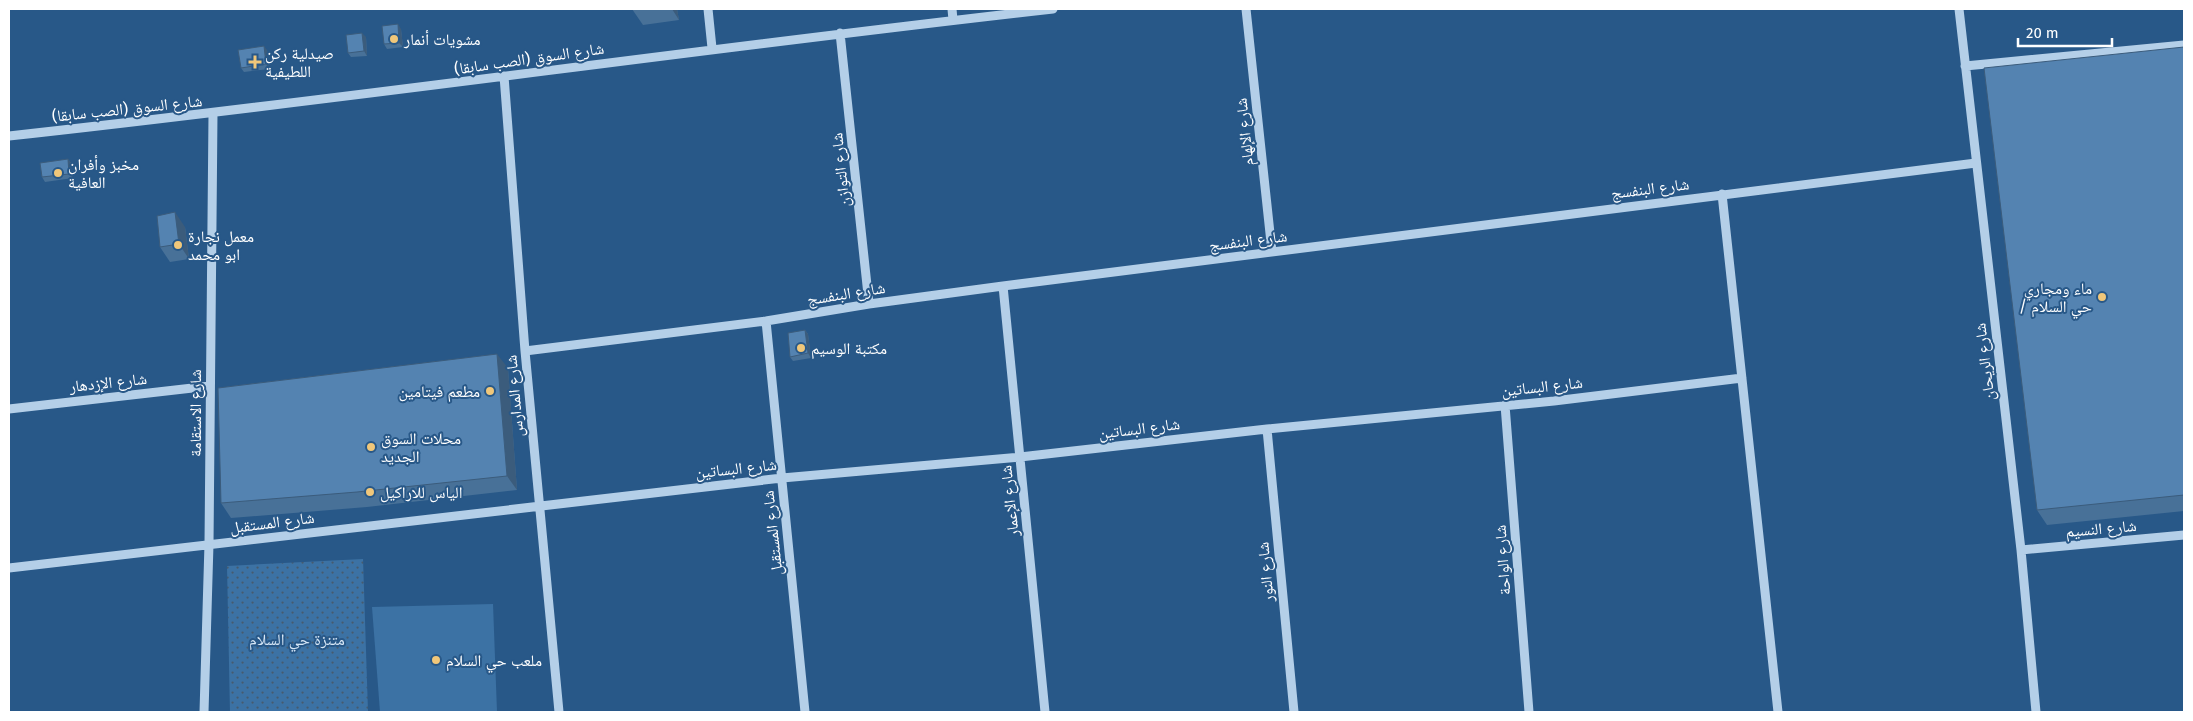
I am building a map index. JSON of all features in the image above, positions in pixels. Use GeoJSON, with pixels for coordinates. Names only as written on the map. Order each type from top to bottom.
{"type":"FeatureCollection","features":[{"type":"Feature","properties":{"kind":"street"},"geometry":{"type":"LineString","coordinates":[[708,9],[712,48]]}},
{"type":"Feature","properties":{"kind":"street"},"geometry":{"type":"LineString","coordinates":[[952,9],[952,20]]}},
{"type":"Feature","properties":{"kind":"street","name":"شارع السوق (الصب سابقا)"},"geometry":{"type":"LineString","coordinates":[[9,136],[213,114],[712,48],[1053,9]]}},
{"type":"Feature","properties":{"kind":"street","name":"شارع الإلهام"},"geometry":{"type":"LineString","coordinates":[[1246,9],[1272,252]]}},
{"type":"Feature","properties":{"kind":"street","name":"شارع الريحان"},"geometry":{"type":"LineString","coordinates":[[1959,9],[2021,550],[2036,712]]}},
{"type":"Feature","properties":{"kind":"street","name":"شارع التوازن"},"geometry":{"type":"LineString","coordinates":[[840,33],[869,304]]}},
{"type":"Feature","properties":{"kind":"street"},"geometry":{"type":"LineString","coordinates":[[1965,66],[2184,45]]}},
{"type":"Feature","properties":{"kind":"street","name":"شارع المدارس"},"geometry":{"type":"LineString","coordinates":[[504,76],[525,351],[559,712]]}},
{"type":"Feature","properties":{"kind":"street","name":"شارع الاستقامة"},"geometry":{"type":"LineString","coordinates":[[204,712],[209,544],[213,114]]}},
{"type":"Feature","properties":{"kind":"street","name":"شارع البنفسج"},"geometry":{"type":"LineString","coordinates":[[525,351],[766,321],[869,304],[1002,286],[1976,163]]}},
{"type":"Feature","properties":{"kind":"street"},"geometry":{"type":"LineString","coordinates":[[1722,194],[1778,712]]}},
{"type":"Feature","properties":{"kind":"street","name":"شارع الإعمار"},"geometry":{"type":"LineString","coordinates":[[1002,286],[1045,712]]}},
{"type":"Feature","properties":{"kind":"street","name":"شارع المستقبل"},"geometry":{"type":"LineString","coordinates":[[766,321],[805,712]]}},
{"type":"Feature","properties":{"kind":"street","name":"شارع البساتين"},"geometry":{"type":"LineString","coordinates":[[539,505],[782,478],[1020,457],[1742,378]]}},
{"type":"Feature","properties":{"kind":"street","name":"شارع الإزدهار"},"geometry":{"type":"LineString","coordinates":[[9,409],[210,386]]}},
{"type":"Feature","properties":{"kind":"street","name":"شارع الواحة"},"geometry":{"type":"LineString","coordinates":[[1505,405],[1529,712]]}},
{"type":"Feature","properties":{"kind":"street","name":"شارع النور"},"geometry":{"type":"LineString","coordinates":[[1267,429],[1294,712]]}},
{"type":"Feature","properties":{"kind":"street","name":"شارع المستقبل"},"geometry":{"type":"LineString","coordinates":[[9,568],[539,505]]}},
{"type":"Feature","properties":{"kind":"street","name":"شارع النسيم"},"geometry":{"type":"LineString","coordinates":[[2021,550],[2184,535]]}},
{"type":"Feature","properties":{"kind":"green space","name":"متنزة حي السلام"},"geometry":{"type":"Polygon","coordinates":[[[363,559],[368,712],[230,712],[227,566],[363,559]]]}},
{"type":"Feature","properties":{"kind":"green space","name":"ملعب حي السلام"},"geometry":{"type":"Polygon","coordinates":[[[493,604],[497,712],[380,712],[372,607],[493,604]]]}},
{"type":"Feature","properties":{"kind":"building"},"geometry":{"type":"Polygon","coordinates":[[[398,24],[399,43],[384,44],[382,26],[398,24]]]}},
{"type":"Feature","properties":{"kind":"building"},"geometry":{"type":"Polygon","coordinates":[[[362,33],[364,51],[348,53],[346,35],[362,33]]]}},
{"type":"Feature","properties":{"kind":"building","name":"صيدلية ركن اللطيفية"},"geometry":{"type":"Polygon","coordinates":[[[264,46],[266,64],[241,68],[238,50],[264,46]]]}},
{"type":"Feature","properties":{"kind":"building","name":"ماء ومجاري / حي السلام"},"geometry":{"type":"Polygon","coordinates":[[[2184,47],[2184,495],[2037,510],[1984,68],[2184,47]]]}},
{"type":"Feature","properties":{"kind":"building","name":"مخبز وأفران العافية"},"geometry":{"type":"Polygon","coordinates":[[[68,159],[69,174],[42,177],[40,163],[68,159]]]}},
{"type":"Feature","properties":{"kind":"building"},"geometry":{"type":"Polygon","coordinates":[[[175,212],[179,244],[160,247],[157,216],[175,212]]]}},
{"type":"Feature","properties":{"kind":"building","name":"مكتبة الوسيم"},"geometry":{"type":"Polygon","coordinates":[[[805,330],[808,353],[790,357],[788,333],[805,330]]]}},
{"type":"Feature","properties":{"kind":"building","name":"محلات السوق الجديد"},"geometry":{"type":"Polygon","coordinates":[[[497,354],[507,476],[357,492],[221,503],[218,388],[497,354]]]}},
{"type":"Feature","properties":{"kind":"place","name":"مشويات أنمار"},"geometry":{"type":"Point","coordinates":[394,39]}},
{"type":"Feature","properties":{"kind":"place","name":"صيدلية ركن اللطيفية"},"geometry":{"type":"Point","coordinates":[255,62]}},
{"type":"Feature","properties":{"kind":"place","name":"مخبز وأفران العافية"},"geometry":{"type":"Point","coordinates":[58,173]}},
{"type":"Feature","properties":{"kind":"place","name":"معمل نجارة ابو محمد"},"geometry":{"type":"Point","coordinates":[178,245]}},
{"type":"Feature","properties":{"kind":"place","name":"ماء ومجاري / حي السلام"},"geometry":{"type":"Point","coordinates":[2102,297]}},
{"type":"Feature","properties":{"kind":"place","name":"مكتبة الوسيم"},"geometry":{"type":"Point","coordinates":[801,348]}},
{"type":"Feature","properties":{"kind":"place","name":"مطعم فيتامين"},"geometry":{"type":"Point","coordinates":[490,391]}},
{"type":"Feature","properties":{"kind":"place","name":"محلات السوق الجديد"},"geometry":{"type":"Point","coordinates":[371,447]}},
{"type":"Feature","properties":{"kind":"place","name":"الياس للاراكيل"},"geometry":{"type":"Point","coordinates":[370,492]}},
{"type":"Feature","properties":{"kind":"place","name":"ملعب حي السلام"},"geometry":{"type":"Point","coordinates":[436,660]}}]}
